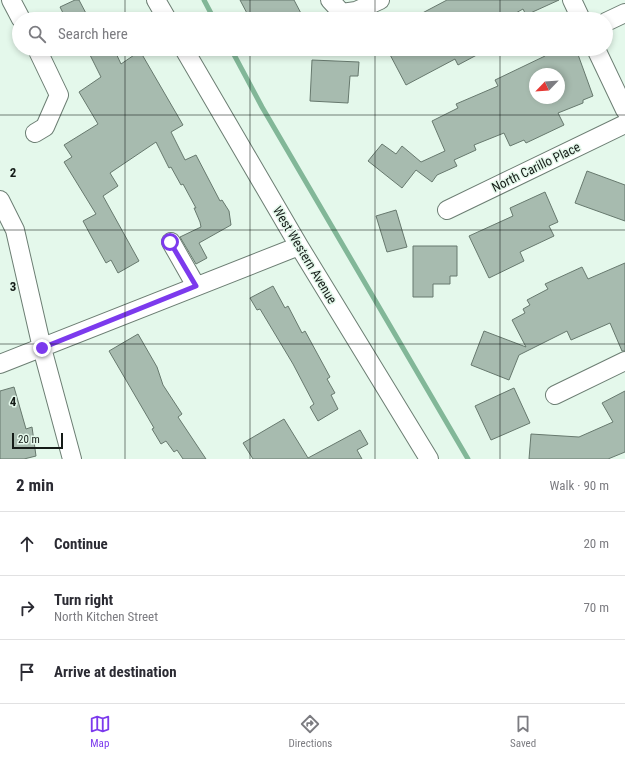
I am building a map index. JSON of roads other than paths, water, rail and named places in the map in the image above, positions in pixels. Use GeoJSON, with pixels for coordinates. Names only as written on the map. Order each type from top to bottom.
{"type":"FeatureCollection","features":[{"type":"Feature","properties":{"kind":"street"},"geometry":{"type":"LineString","coordinates":[[11,0],[17,12]]}},
{"type":"Feature","properties":{"kind":"street"},"geometry":{"type":"LineString","coordinates":[[156,0],[163,12]]}},
{"type":"Feature","properties":{"kind":"street"},"geometry":{"type":"LineString","coordinates":[[330,0],[341,12]]}},
{"type":"Feature","properties":{"kind":"street"},"geometry":{"type":"LineString","coordinates":[[349,12],[356,11],[380,0]]}},
{"type":"Feature","properties":{"kind":"street"},"geometry":{"type":"LineString","coordinates":[[572,0],[578,12]]}},
{"type":"Feature","properties":{"kind":"street"},"geometry":{"type":"LineString","coordinates":[[613,19],[625,13]]}},
{"type":"Feature","properties":{"kind":"street"},"geometry":{"type":"LineString","coordinates":[[35,133],[45,127],[59,94],[40,56]]}},
{"type":"Feature","properties":{"kind":"street","name":"West Western Avenue"},"geometry":{"type":"LineString","coordinates":[[188,56],[299,246],[429,459]]}},
{"type":"Feature","properties":{"kind":"street"},"geometry":{"type":"LineString","coordinates":[[599,56],[625,110]]}},
{"type":"Feature","properties":{"kind":"street","name":"North Carillo Place"},"geometry":{"type":"LineString","coordinates":[[447,210],[625,124]]}},
{"type":"Feature","properties":{"kind":"street"},"geometry":{"type":"LineString","coordinates":[[0,200],[15,230],[42,348],[72,459]]}},
{"type":"Feature","properties":{"kind":"street"},"geometry":{"type":"LineString","coordinates":[[170,242],[196,286]]}},
{"type":"Feature","properties":{"kind":"street"},"geometry":{"type":"LineString","coordinates":[[0,364],[299,246]]}},
{"type":"Feature","properties":{"kind":"street"},"geometry":{"type":"LineString","coordinates":[[555,394],[625,360]]}},
{"type":"Feature","properties":{"kind":"waterway"},"geometry":{"type":"LineString","coordinates":[[204,0],[210,12]]}},
{"type":"Feature","properties":{"kind":"waterway"},"geometry":{"type":"LineString","coordinates":[[235,56],[262,107],[468,459]]}}]}
